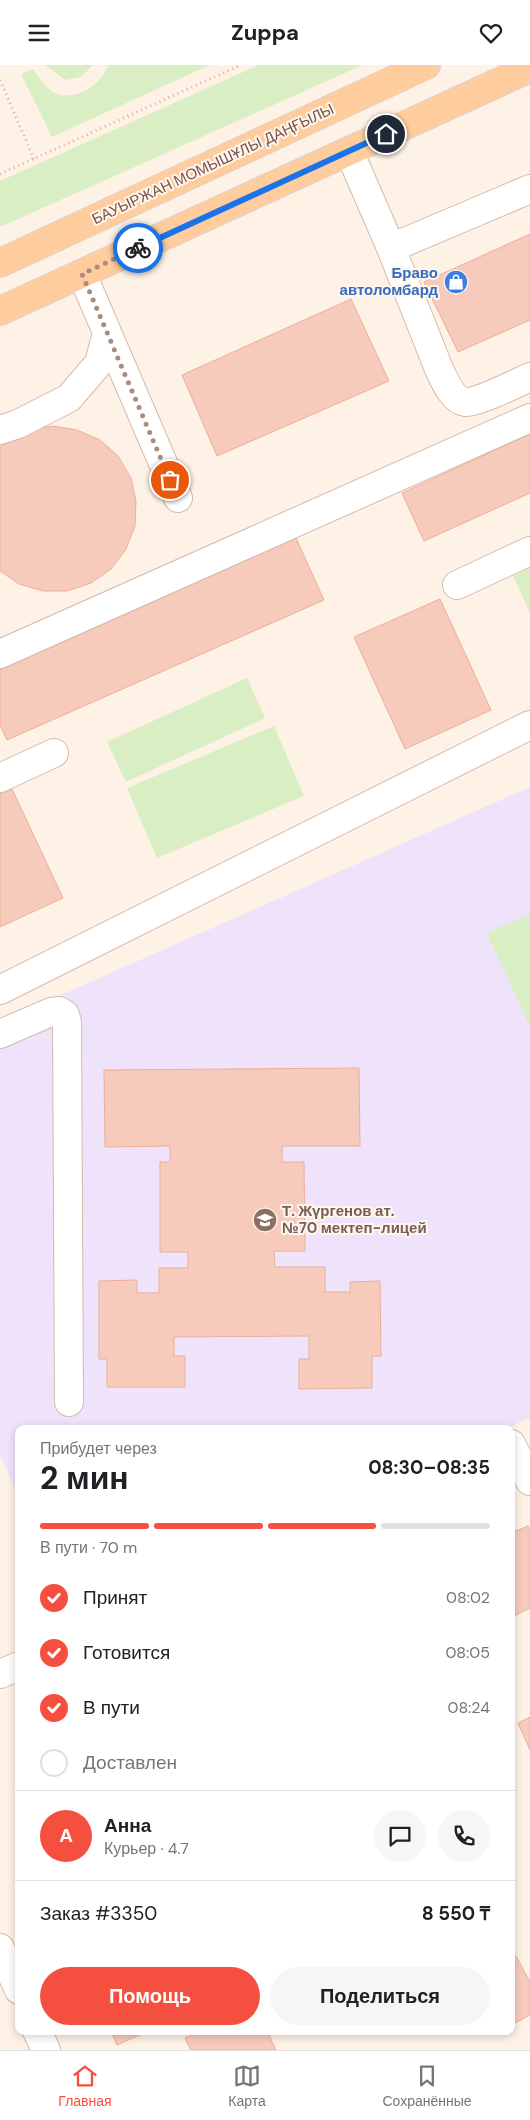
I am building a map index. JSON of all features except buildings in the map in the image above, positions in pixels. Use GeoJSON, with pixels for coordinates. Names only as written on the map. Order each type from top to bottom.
{"type":"FeatureCollection","features":[{"type":"Feature","properties":{"kind":"main road","name":"БАУЫРЖАН МОМЫШҰЛЫ ДАҢҒЫЛЫ"},"geometry":{"type":"LineString","coordinates":[[0,263],[426,65]]}},
{"type":"Feature","properties":{"kind":"main road"},"geometry":{"type":"LineString","coordinates":[[0,311],[530,68]]}},
{"type":"Feature","properties":{"kind":"street"},"geometry":{"type":"LineString","coordinates":[[349,151],[446,384],[460,400],[465,402],[480,398],[530,377]]}},
{"type":"Feature","properties":{"kind":"street"},"geometry":{"type":"LineString","coordinates":[[391,248],[530,189]]}},
{"type":"Feature","properties":{"kind":"street"},"geometry":{"type":"LineString","coordinates":[[82,274],[178,498]]}},
{"type":"Feature","properties":{"kind":"street"},"geometry":{"type":"LineString","coordinates":[[0,430],[18,425],[68,398],[99,363],[107,333]]}},
{"type":"Feature","properties":{"kind":"street"},"geometry":{"type":"LineString","coordinates":[[0,654],[402,473],[530,418]]}},
{"type":"Feature","properties":{"kind":"street"},"geometry":{"type":"LineString","coordinates":[[457,585],[530,551]]}},
{"type":"Feature","properties":{"kind":"street"},"geometry":{"type":"LineString","coordinates":[[0,990],[530,725]]}},
{"type":"Feature","properties":{"kind":"street"},"geometry":{"type":"LineString","coordinates":[[0,778],[54,753]]}},
{"type":"Feature","properties":{"kind":"street"},"geometry":{"type":"LineString","coordinates":[[0,1034],[51,1012],[59,1011],[65,1015],[67,1023],[69,1402]]}},
{"type":"Feature","properties":{"kind":"street"},"geometry":{"type":"LineString","coordinates":[[515,1442],[530,1435]]}},
{"type":"Feature","properties":{"kind":"street"},"geometry":{"type":"LineString","coordinates":[[515,1452],[530,1481]]}},
{"type":"Feature","properties":{"kind":"street"},"geometry":{"type":"LineString","coordinates":[[0,1675],[15,1668]]}},
{"type":"Feature","properties":{"kind":"street"},"geometry":{"type":"LineString","coordinates":[[0,1948],[15,1981]]}},
{"type":"Feature","properties":{"kind":"street"},"geometry":{"type":"LineString","coordinates":[[39,2035],[46,2050]]}},
{"type":"Feature","properties":{"kind":"path"},"geometry":{"type":"LineString","coordinates":[[0,174],[241,65]]}},
{"type":"Feature","properties":{"kind":"path"},"geometry":{"type":"LineString","coordinates":[[0,80],[34,159]]}},
{"type":"Feature","properties":{"kind":"shaded area","name":"Т. Жүргенов ат. №70 мектеп-лицей"},"geometry":{"type":"Polygon","coordinates":[[[530,787],[530,1418],[514,1425],[15,1425],[15,1488],[0,1455],[0,1022],[530,787]]]}},
{"type":"Feature","properties":{"kind":"green space"},"geometry":{"type":"Polygon","coordinates":[[[45,65],[93,65],[81,77],[65,80],[45,65]]]}},
{"type":"Feature","properties":{"kind":"green space"},"geometry":{"type":"Polygon","coordinates":[[[108,65],[210,65],[52,137],[21,74],[33,69],[50,90],[65,96],[81,93],[95,84],[101,78],[108,65]]]}},
{"type":"Feature","properties":{"kind":"green space"},"geometry":{"type":"Polygon","coordinates":[[[259,65],[363,65],[0,227],[0,181],[259,65]]]}},
{"type":"Feature","properties":{"kind":"green space"},"geometry":{"type":"Polygon","coordinates":[[[530,568],[530,613],[513,576],[530,568]]]}},
{"type":"Feature","properties":{"kind":"green space"},"geometry":{"type":"Polygon","coordinates":[[[247,678],[265,718],[126,782],[107,742],[247,678]]]}},
{"type":"Feature","properties":{"kind":"green space"},"geometry":{"type":"Polygon","coordinates":[[[274,726],[304,796],[157,858],[127,788],[274,726]]]}},
{"type":"Feature","properties":{"kind":"green space"},"geometry":{"type":"Polygon","coordinates":[[[530,914],[530,1027],[487,933],[530,914]]]}},
{"type":"Feature","properties":{"kind":"way so far"},"geometry":{"type":"LineString","coordinates":[[138,248],[82,274],[170,480]]}},
{"type":"Feature","properties":{"kind":"place","name":"Браво автоломбард"},"geometry":{"type":"Point","coordinates":[456,282]}},
{"type":"Feature","properties":{"kind":"place","name":"Т. Жүргенов ат. №70 мектеп-лицей"},"geometry":{"type":"Point","coordinates":[265,1220]}},
{"type":"Feature","properties":{"kind":"route"},"geometry":{"type":"LineString","coordinates":[[138,248],[386,134]]}}]}
